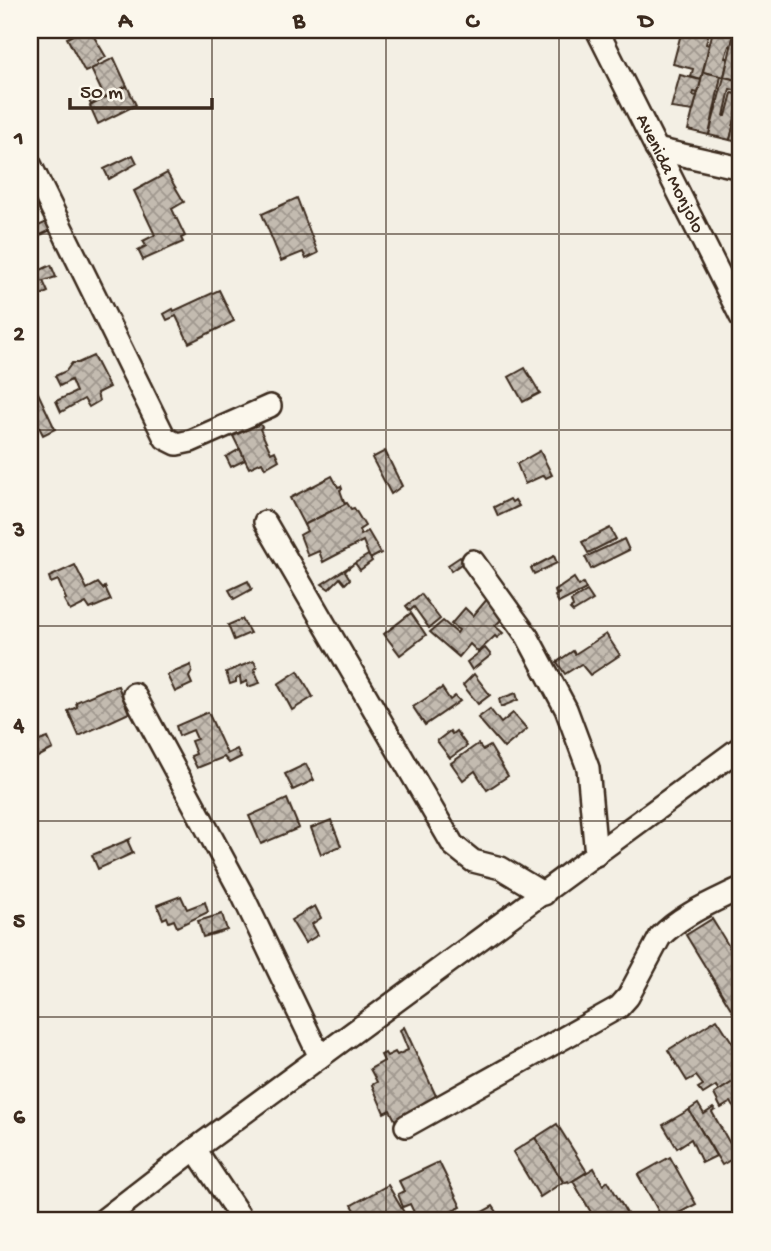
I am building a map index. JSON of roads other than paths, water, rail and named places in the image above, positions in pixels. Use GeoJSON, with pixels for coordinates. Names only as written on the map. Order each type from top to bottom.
{"type":"FeatureCollection","features":[{"type":"Feature","properties":{"kind":"street","name":"Avenida Monjolo"},"geometry":{"type":"LineString","coordinates":[[597,30],[741,317]]}},
{"type":"Feature","properties":{"kind":"street"},"geometry":{"type":"LineString","coordinates":[[656,149],[741,168]]}},
{"type":"Feature","properties":{"kind":"street"},"geometry":{"type":"LineString","coordinates":[[30,164],[165,439],[177,444],[191,441],[270,406]]}},
{"type":"Feature","properties":{"kind":"street"},"geometry":{"type":"LineString","coordinates":[[265,522],[453,845],[473,861],[501,868],[544,894]]}},
{"type":"Feature","properties":{"kind":"street"},"geometry":{"type":"LineString","coordinates":[[473,561],[527,636],[566,709],[588,768],[596,855]]}},
{"type":"Feature","properties":{"kind":"street"},"geometry":{"type":"LineString","coordinates":[[134,694],[242,894],[320,1057]]}},
{"type":"Feature","properties":{"kind":"street"},"geometry":{"type":"LineString","coordinates":[[102,1221],[195,1149],[741,747]]}},
{"type":"Feature","properties":{"kind":"street"},"geometry":{"type":"LineString","coordinates":[[406,1126],[619,1007],[628,997],[660,937],[666,931],[677,921],[741,888]]}},
{"type":"Feature","properties":{"kind":"street"},"geometry":{"type":"LineString","coordinates":[[195,1149],[243,1221]]}}]}
